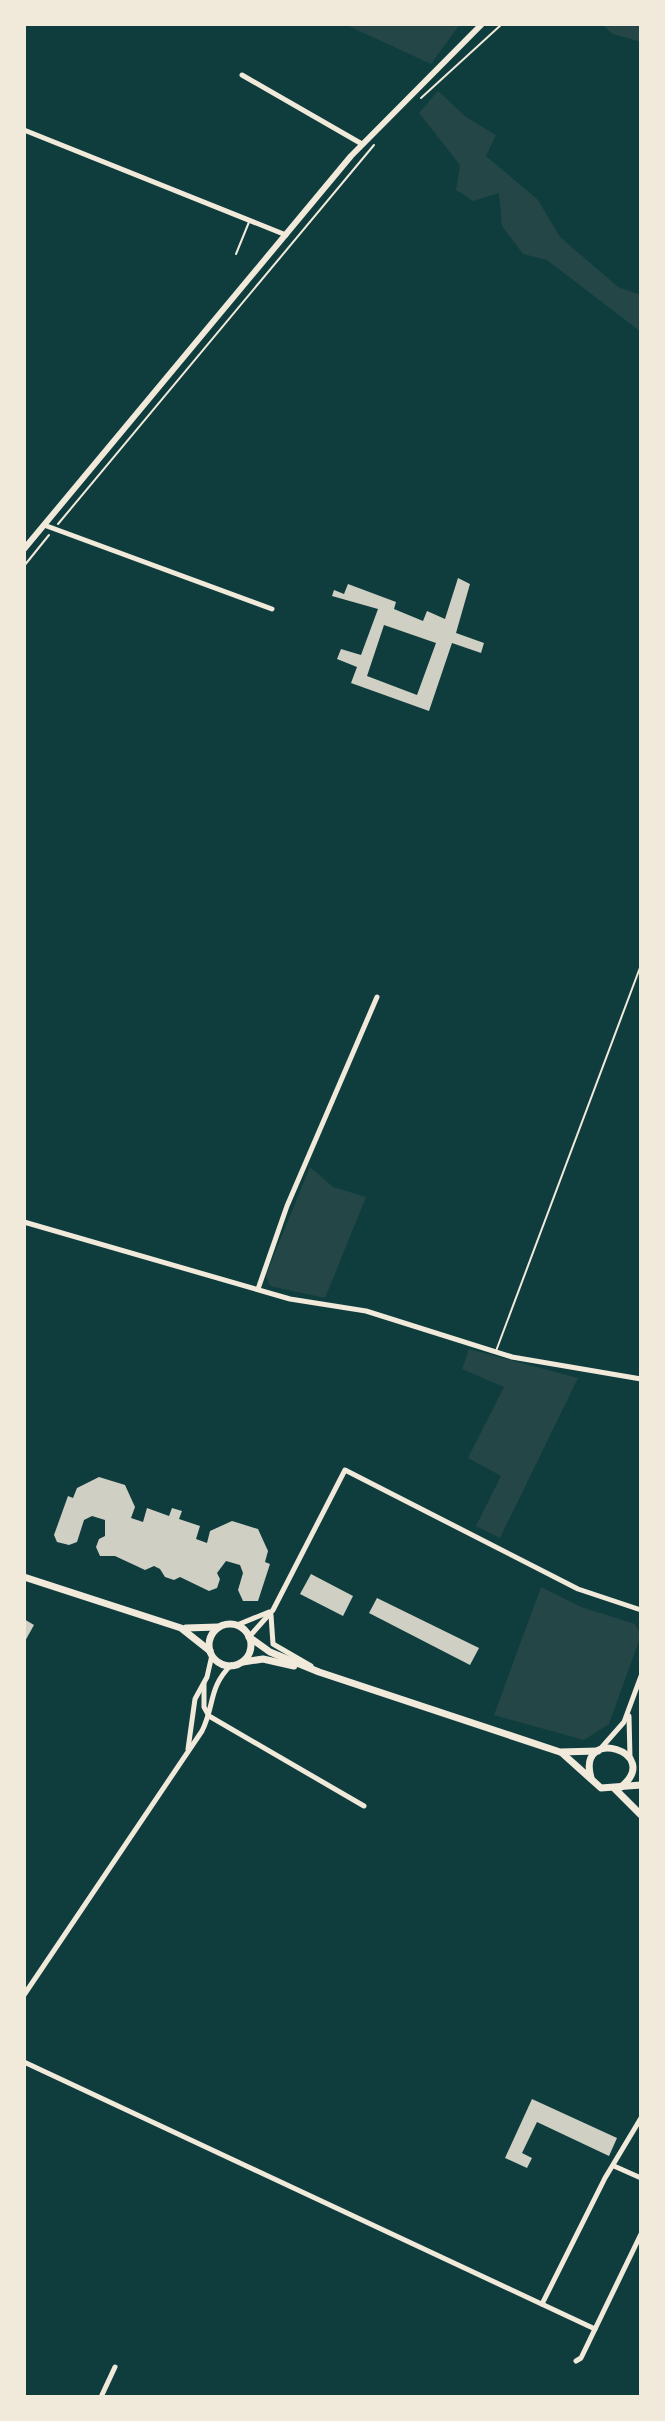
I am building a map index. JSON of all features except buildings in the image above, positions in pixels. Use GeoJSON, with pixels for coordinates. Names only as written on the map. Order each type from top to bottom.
{"type":"FeatureCollection","features":[{"type":"Feature","properties":{"kind":"main road"},"geometry":{"type":"LineString","coordinates":[[24,1577],[181,1628],[199,1639],[220,1663],[231,1665],[263,1659],[318,1672]]}},
{"type":"Feature","properties":{"kind":"main road"},"geometry":{"type":"LineString","coordinates":[[181,1628],[237,1625],[270,1652],[318,1672],[560,1752],[616,1747],[641,1770]]}},
{"type":"Feature","properties":{"kind":"main road"},"geometry":{"type":"LineString","coordinates":[[211,1653],[212,1635],[220,1627]]}},
{"type":"Feature","properties":{"kind":"main road"},"geometry":{"type":"LineString","coordinates":[[241,1662],[250,1651],[249,1637]]}},
{"type":"Feature","properties":{"kind":"main road"},"geometry":{"type":"LineString","coordinates":[[591,1778],[589,1766],[598,1751]]}},
{"type":"Feature","properties":{"kind":"main road"},"geometry":{"type":"LineString","coordinates":[[560,1752],[601,1788],[641,1785]]}},
{"type":"Feature","properties":{"kind":"main road"},"geometry":{"type":"LineString","coordinates":[[618,1788],[631,1774],[630,1760]]}},
{"type":"Feature","properties":{"kind":"main road"},"geometry":{"type":"LineString","coordinates":[[618,1788],[641,1815]]}},
{"type":"Feature","properties":{"kind":"street"},"geometry":{"type":"LineString","coordinates":[[24,549],[362,144],[482,24]]}},
{"type":"Feature","properties":{"kind":"street"},"geometry":{"type":"LineString","coordinates":[[242,75],[362,144]]}},
{"type":"Feature","properties":{"kind":"street"},"geometry":{"type":"LineString","coordinates":[[24,130],[286,235]]}},
{"type":"Feature","properties":{"kind":"street"},"geometry":{"type":"LineString","coordinates":[[44,524],[272,609]]}},
{"type":"Feature","properties":{"kind":"street"},"geometry":{"type":"LineString","coordinates":[[258,1289],[287,1206],[377,997]]}},
{"type":"Feature","properties":{"kind":"street"},"geometry":{"type":"LineString","coordinates":[[24,1222],[290,1299],[366,1311],[496,1352],[641,1379]]}},
{"type":"Feature","properties":{"kind":"street"},"geometry":{"type":"LineString","coordinates":[[249,1637],[273,1610],[345,1470],[578,1589],[641,1610]]}},
{"type":"Feature","properties":{"kind":"street"},"geometry":{"type":"LineString","coordinates":[[237,1625],[273,1610]]}},
{"type":"Feature","properties":{"kind":"street"},"geometry":{"type":"LineString","coordinates":[[273,1610],[273,1644],[318,1672]]}},
{"type":"Feature","properties":{"kind":"street"},"geometry":{"type":"LineString","coordinates":[[211,1653],[204,1684],[204,1707],[209,1716],[364,1806]]}},
{"type":"Feature","properties":{"kind":"street"},"geometry":{"type":"LineString","coordinates":[[24,1995],[188,1750],[209,1716],[212,1689],[231,1665]]}},
{"type":"Feature","properties":{"kind":"street"},"geometry":{"type":"LineString","coordinates":[[630,1760],[627,1743],[630,1711],[641,1676]]}},
{"type":"Feature","properties":{"kind":"street"},"geometry":{"type":"LineString","coordinates":[[188,1750],[195,1699],[204,1684]]}},
{"type":"Feature","properties":{"kind":"street"},"geometry":{"type":"LineString","coordinates":[[598,1751],[613,1737],[630,1711]]}},
{"type":"Feature","properties":{"kind":"street"},"geometry":{"type":"LineString","coordinates":[[24,2062],[595,2329]]}},
{"type":"Feature","properties":{"kind":"street"},"geometry":{"type":"LineString","coordinates":[[542,2304],[641,2118]]}},
{"type":"Feature","properties":{"kind":"street"},"geometry":{"type":"LineString","coordinates":[[614,2166],[641,2178]]}},
{"type":"Feature","properties":{"kind":"street"},"geometry":{"type":"LineString","coordinates":[[576,2361],[581,2358],[641,2234]]}},
{"type":"Feature","properties":{"kind":"street"},"geometry":{"type":"LineString","coordinates":[[101,2397],[115,2367]]}},
{"type":"Feature","properties":{"kind":"lane"},"geometry":{"type":"LineString","coordinates":[[236,254],[250,220]]}},
{"type":"Feature","properties":{"kind":"lane"},"geometry":{"type":"LineString","coordinates":[[496,1352],[641,965]]}},
{"type":"Feature","properties":{"kind":"path"},"geometry":{"type":"LineString","coordinates":[[419,100],[502,24]]}},
{"type":"Feature","properties":{"kind":"path"},"geometry":{"type":"LineString","coordinates":[[24,566],[377,141]]}},
{"type":"Feature","properties":{"kind":"shaded area"},"geometry":{"type":"Polygon","coordinates":[[[344,24],[460,24],[431,64],[344,24]]]}},
{"type":"Feature","properties":{"kind":"shaded area"},"geometry":{"type":"Polygon","coordinates":[[[601,24],[641,24],[641,42],[613,34],[601,24]]]}},
{"type":"Feature","properties":{"kind":"shaded area"},"geometry":{"type":"Polygon","coordinates":[[[438,91],[466,117],[496,135],[486,156],[538,200],[560,237],[618,287],[641,295],[641,332],[547,260],[523,254],[502,226],[499,193],[473,201],[456,190],[460,165],[419,113],[438,91]]]}},
{"type":"Feature","properties":{"kind":"shaded area"},"geometry":{"type":"Polygon","coordinates":[[[310,1167],[333,1187],[366,1197],[325,1298],[270,1286],[266,1275],[310,1167]]]}},
{"type":"Feature","properties":{"kind":"shaded area"},"geometry":{"type":"Polygon","coordinates":[[[469,1349],[578,1378],[500,1538],[476,1526],[501,1476],[468,1458],[504,1387],[462,1369],[469,1349]]]}},
{"type":"Feature","properties":{"kind":"shaded area"},"geometry":{"type":"Polygon","coordinates":[[[541,1587],[581,1607],[635,1624],[641,1635],[609,1724],[584,1740],[494,1715],[541,1587]]]}}]}
